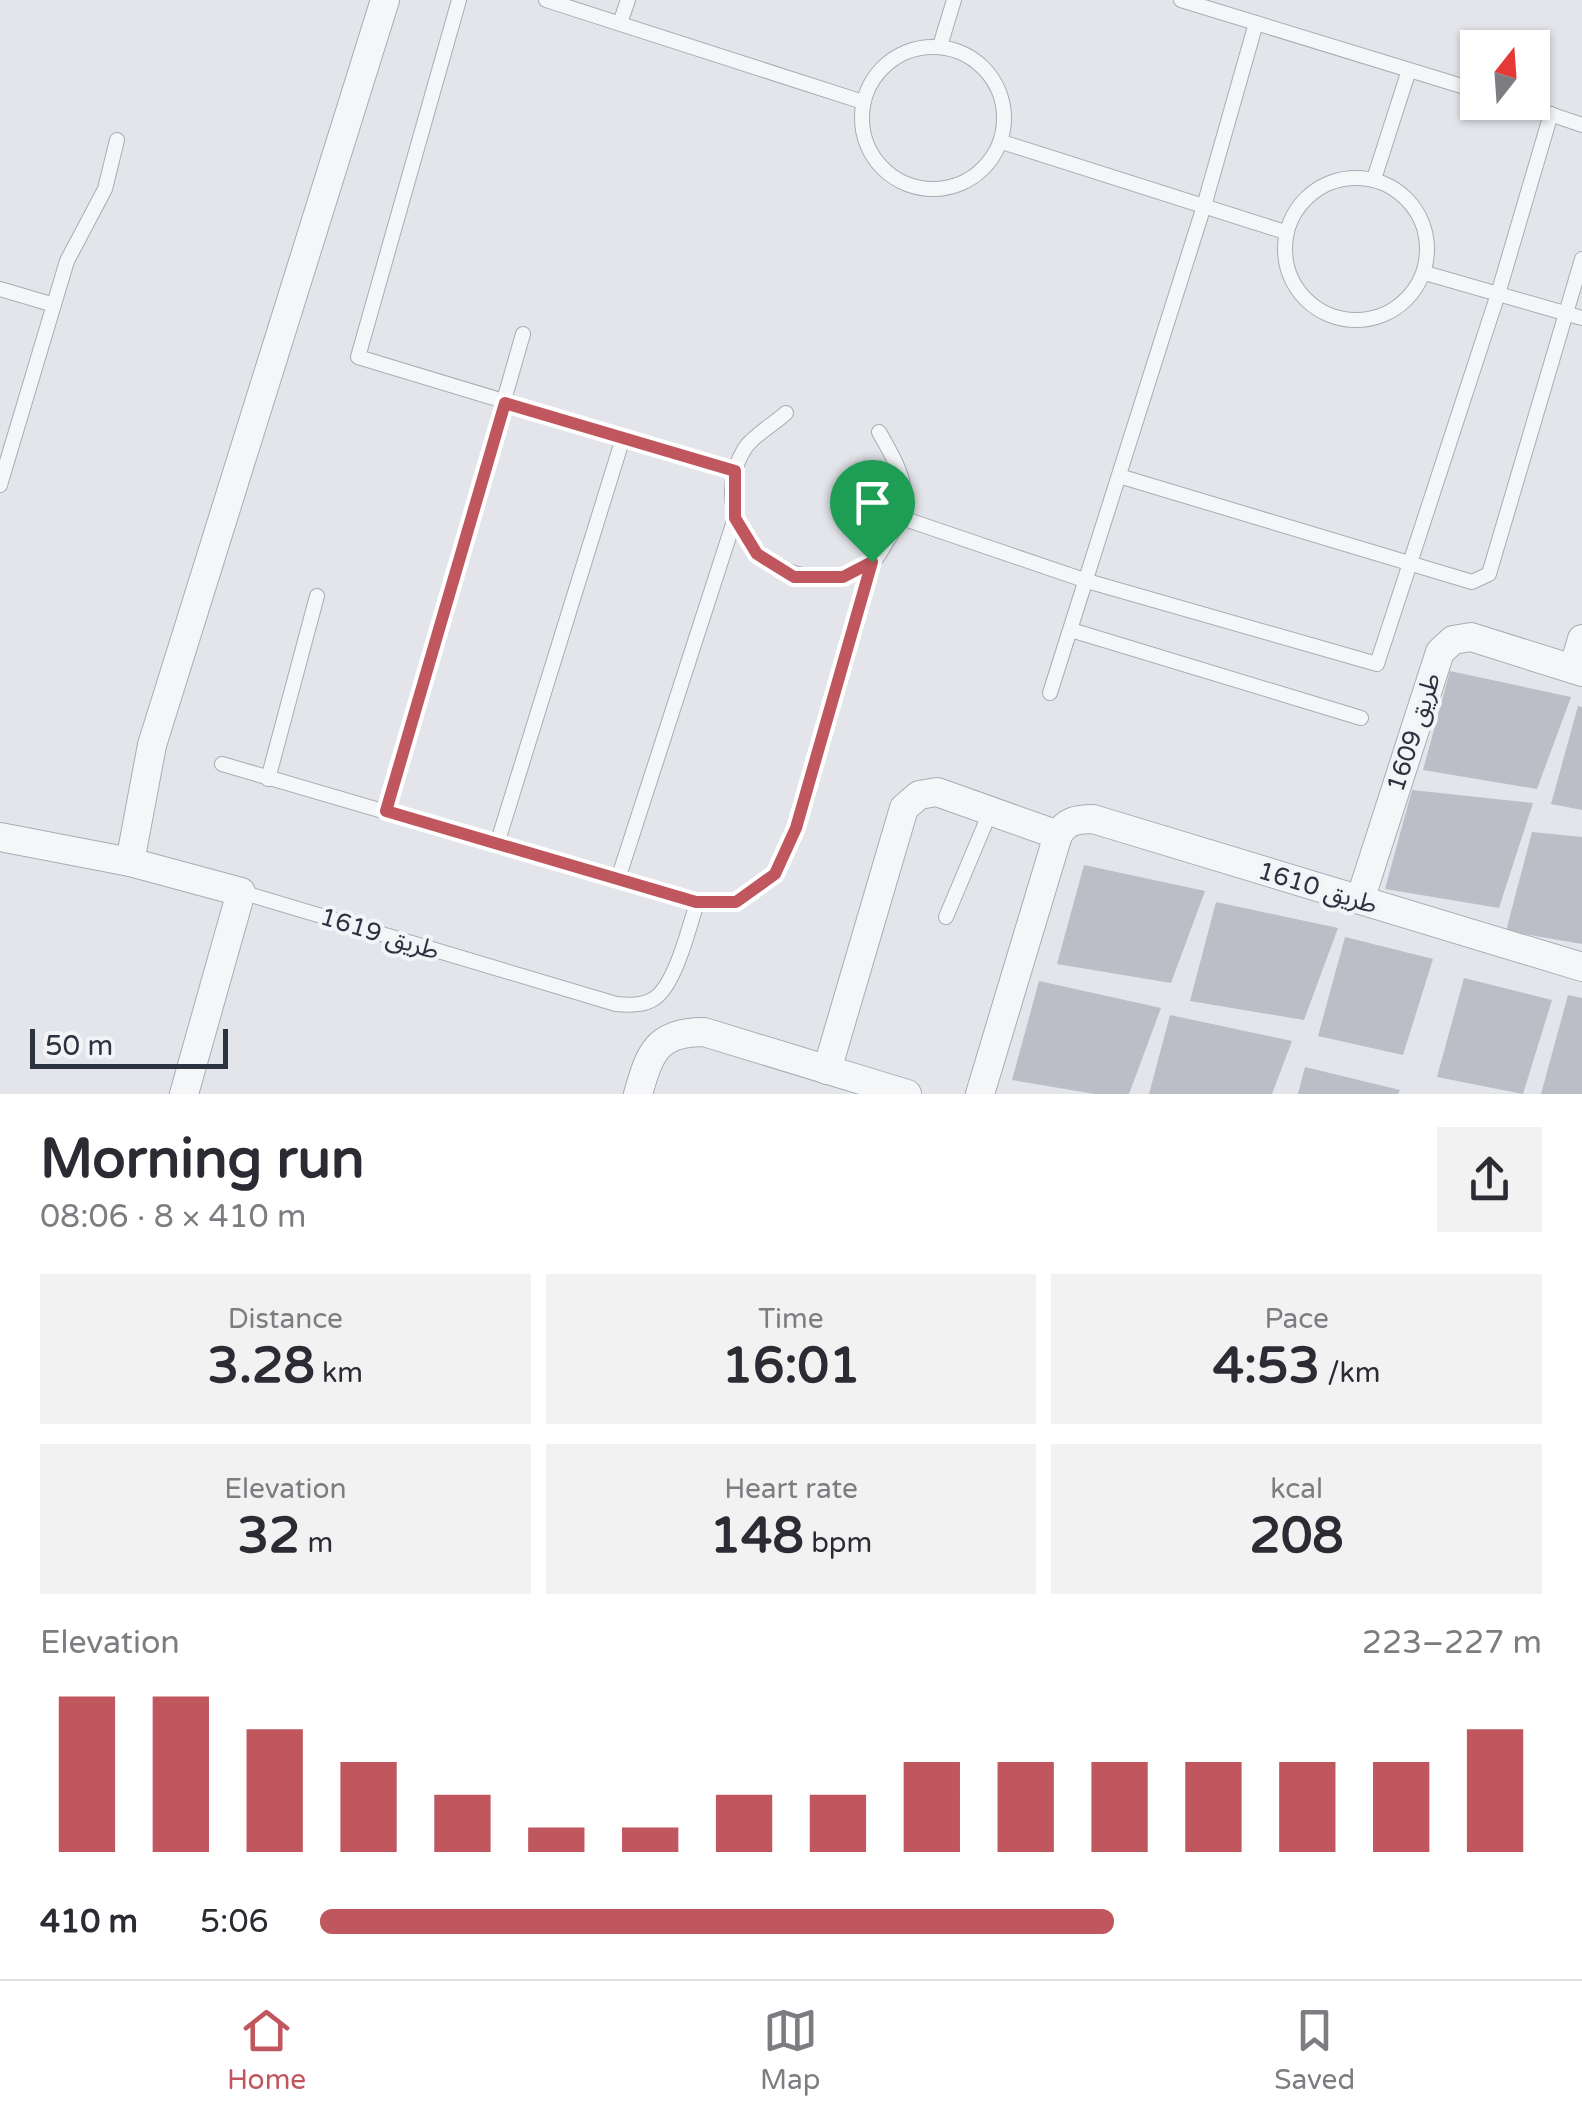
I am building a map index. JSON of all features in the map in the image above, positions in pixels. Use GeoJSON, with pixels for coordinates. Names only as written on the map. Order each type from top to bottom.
{"type":"FeatureCollection","features":[{"type":"Feature","properties":{"kind":"street"},"geometry":{"type":"LineString","coordinates":[[130,862],[152,745],[385,0]]}},
{"type":"Feature","properties":{"kind":"street","name":"طريق 1609"},"geometry":{"type":"LineString","coordinates":[[1360,900],[1440,652],[1453,640],[1471,638],[1577,671]]}},
{"type":"Feature","properties":{"kind":"street"},"geometry":{"type":"LineString","coordinates":[[1577,671],[1582,639]]}},
{"type":"Feature","properties":{"kind":"street"},"geometry":{"type":"LineString","coordinates":[[826,1070],[904,808],[919,795],[937,792],[1058,835],[980,1094]]}},
{"type":"Feature","properties":{"kind":"street","name":"طريق 1610"},"geometry":{"type":"LineString","coordinates":[[1058,835],[1063,826],[1077,819],[1093,819],[1582,967]]}},
{"type":"Feature","properties":{"kind":"street","name":"طريق 1619"},"geometry":{"type":"LineString","coordinates":[[0,837],[130,862],[241,892]]}},
{"type":"Feature","properties":{"kind":"street"},"geometry":{"type":"LineString","coordinates":[[184,1094],[241,892]]}},
{"type":"Feature","properties":{"kind":"street"},"geometry":{"type":"LineString","coordinates":[[638,1094],[651,1055],[664,1040],[682,1032],[704,1032],[907,1094]]}},
{"type":"Feature","properties":{"kind":"lane"},"geometry":{"type":"LineString","coordinates":[[459,0],[358,357],[735,471]]}},
{"type":"Feature","properties":{"kind":"lane"},"geometry":{"type":"LineString","coordinates":[[546,0],[863,102]]}},
{"type":"Feature","properties":{"kind":"lane"},"geometry":{"type":"LineString","coordinates":[[620,24],[628,0]]}},
{"type":"Feature","properties":{"kind":"lane"},"geometry":{"type":"LineString","coordinates":[[940,46],[954,0]]}},
{"type":"Feature","properties":{"kind":"lane"},"geometry":{"type":"LineString","coordinates":[[1181,0],[1460,86]]}},
{"type":"Feature","properties":{"kind":"lane"},"geometry":{"type":"LineString","coordinates":[[1050,693],[1204,206],[1256,23]]}},
{"type":"Feature","properties":{"kind":"lane"},"geometry":{"type":"LineString","coordinates":[[940,46],[983,65],[1003,98],[1002,142],[989,165],[957,186],[913,187],[878,163],[863,134],[863,102],[878,72],[910,50],[940,46]]}},
{"type":"Feature","properties":{"kind":"lane"},"geometry":{"type":"LineString","coordinates":[[1374,179],[1409,70]]}},
{"type":"Feature","properties":{"kind":"lane"},"geometry":{"type":"LineString","coordinates":[[902,518],[1088,581],[1372,666],[1380,661],[1412,563],[1552,114],[1582,124]]}},
{"type":"Feature","properties":{"kind":"lane"},"geometry":{"type":"LineString","coordinates":[[0,485],[67,261],[105,189],[118,140]]}},
{"type":"Feature","properties":{"kind":"lane"},"geometry":{"type":"LineString","coordinates":[[1002,142],[1286,232]]}},
{"type":"Feature","properties":{"kind":"lane"},"geometry":{"type":"LineString","coordinates":[[1374,179],[1405,196],[1426,229],[1424,273],[1412,295],[1380,317],[1336,318],[1300,294],[1286,265],[1286,232],[1300,203],[1332,180],[1374,179]]}},
{"type":"Feature","properties":{"kind":"lane"},"geometry":{"type":"LineString","coordinates":[[1118,476],[1472,582],[1489,574],[1582,258]]}},
{"type":"Feature","properties":{"kind":"lane"},"geometry":{"type":"LineString","coordinates":[[1424,273],[1582,318]]}},
{"type":"Feature","properties":{"kind":"lane"},"geometry":{"type":"LineString","coordinates":[[0,289],[54,304]]}},
{"type":"Feature","properties":{"kind":"lane"},"geometry":{"type":"LineString","coordinates":[[386,811],[523,334]]}},
{"type":"Feature","properties":{"kind":"lane"},"geometry":{"type":"LineString","coordinates":[[0,413],[18,419]]}},
{"type":"Feature","properties":{"kind":"lane"},"geometry":{"type":"LineString","coordinates":[[618,880],[735,518],[735,471],[747,445],[786,414]]}},
{"type":"Feature","properties":{"kind":"lane"},"geometry":{"type":"LineString","coordinates":[[222,764],[696,902],[736,902],[775,874],[796,828],[872,562],[902,518],[904,476],[880,432]]}},
{"type":"Feature","properties":{"kind":"lane"},"geometry":{"type":"LineString","coordinates":[[497,844],[623,438]]}},
{"type":"Feature","properties":{"kind":"lane"},"geometry":{"type":"LineString","coordinates":[[735,518],[757,554],[794,577],[843,577],[872,562]]}},
{"type":"Feature","properties":{"kind":"lane"},"geometry":{"type":"LineString","coordinates":[[268,780],[317,596]]}},
{"type":"Feature","properties":{"kind":"lane"},"geometry":{"type":"LineString","coordinates":[[1071,630],[1360,718]]}},
{"type":"Feature","properties":{"kind":"lane"},"geometry":{"type":"LineString","coordinates":[[946,917],[992,810]]}},
{"type":"Feature","properties":{"kind":"lane","name":"طريق 1619"},"geometry":{"type":"LineString","coordinates":[[241,892],[616,1004],[635,1005],[656,998],[671,975],[696,902]]}},
{"type":"Feature","properties":{"kind":"building"},"geometry":{"type":"Polygon","coordinates":[[[1450,671],[1571,697],[1537,789],[1423,770],[1450,671]]]}},
{"type":"Feature","properties":{"kind":"building"},"geometry":{"type":"Polygon","coordinates":[[[1578,706],[1582,707],[1582,810],[1551,804],[1578,706]]]}},
{"type":"Feature","properties":{"kind":"building"},"geometry":{"type":"Polygon","coordinates":[[[1412,790],[1533,803],[1499,908],[1385,889],[1412,790]]]}},
{"type":"Feature","properties":{"kind":"building"},"geometry":{"type":"Polygon","coordinates":[[[1532,832],[1582,837],[1582,944],[1506,931],[1532,832]]]}},
{"type":"Feature","properties":{"kind":"building"},"geometry":{"type":"Polygon","coordinates":[[[1084,865],[1205,891],[1171,983],[1057,964],[1084,865]]]}},
{"type":"Feature","properties":{"kind":"building"},"geometry":{"type":"Polygon","coordinates":[[[1216,902],[1338,928],[1304,1020],[1190,1001],[1216,902]]]}},
{"type":"Feature","properties":{"kind":"building"},"geometry":{"type":"Polygon","coordinates":[[[1345,937],[1433,959],[1403,1055],[1318,1036],[1345,937]]]}},
{"type":"Feature","properties":{"kind":"building"},"geometry":{"type":"Polygon","coordinates":[[[1464,978],[1552,1000],[1523,1094],[1437,1077],[1464,978]]]}},
{"type":"Feature","properties":{"kind":"building"},"geometry":{"type":"Polygon","coordinates":[[[1039,981],[1161,1008],[1129,1094],[1095,1094],[1012,1080],[1039,981]]]}},
{"type":"Feature","properties":{"kind":"building"},"geometry":{"type":"Polygon","coordinates":[[[1568,995],[1582,998],[1582,1094],[1541,1094],[1568,995]]]}},
{"type":"Feature","properties":{"kind":"building"},"geometry":{"type":"Polygon","coordinates":[[[1170,1015],[1292,1041],[1272,1094],[1149,1094],[1170,1015]]]}},
{"type":"Feature","properties":{"kind":"building"},"geometry":{"type":"Polygon","coordinates":[[[1305,1067],[1400,1090],[1398,1094],[1298,1094],[1305,1067]]]}},
{"type":"Feature","properties":{"kind":"route"},"geometry":{"type":"LineString","coordinates":[[505,403],[735,471],[735,518],[757,554],[794,577],[843,577],[872,562],[796,828],[775,874],[736,902],[696,902],[386,811],[505,403]]}}]}
